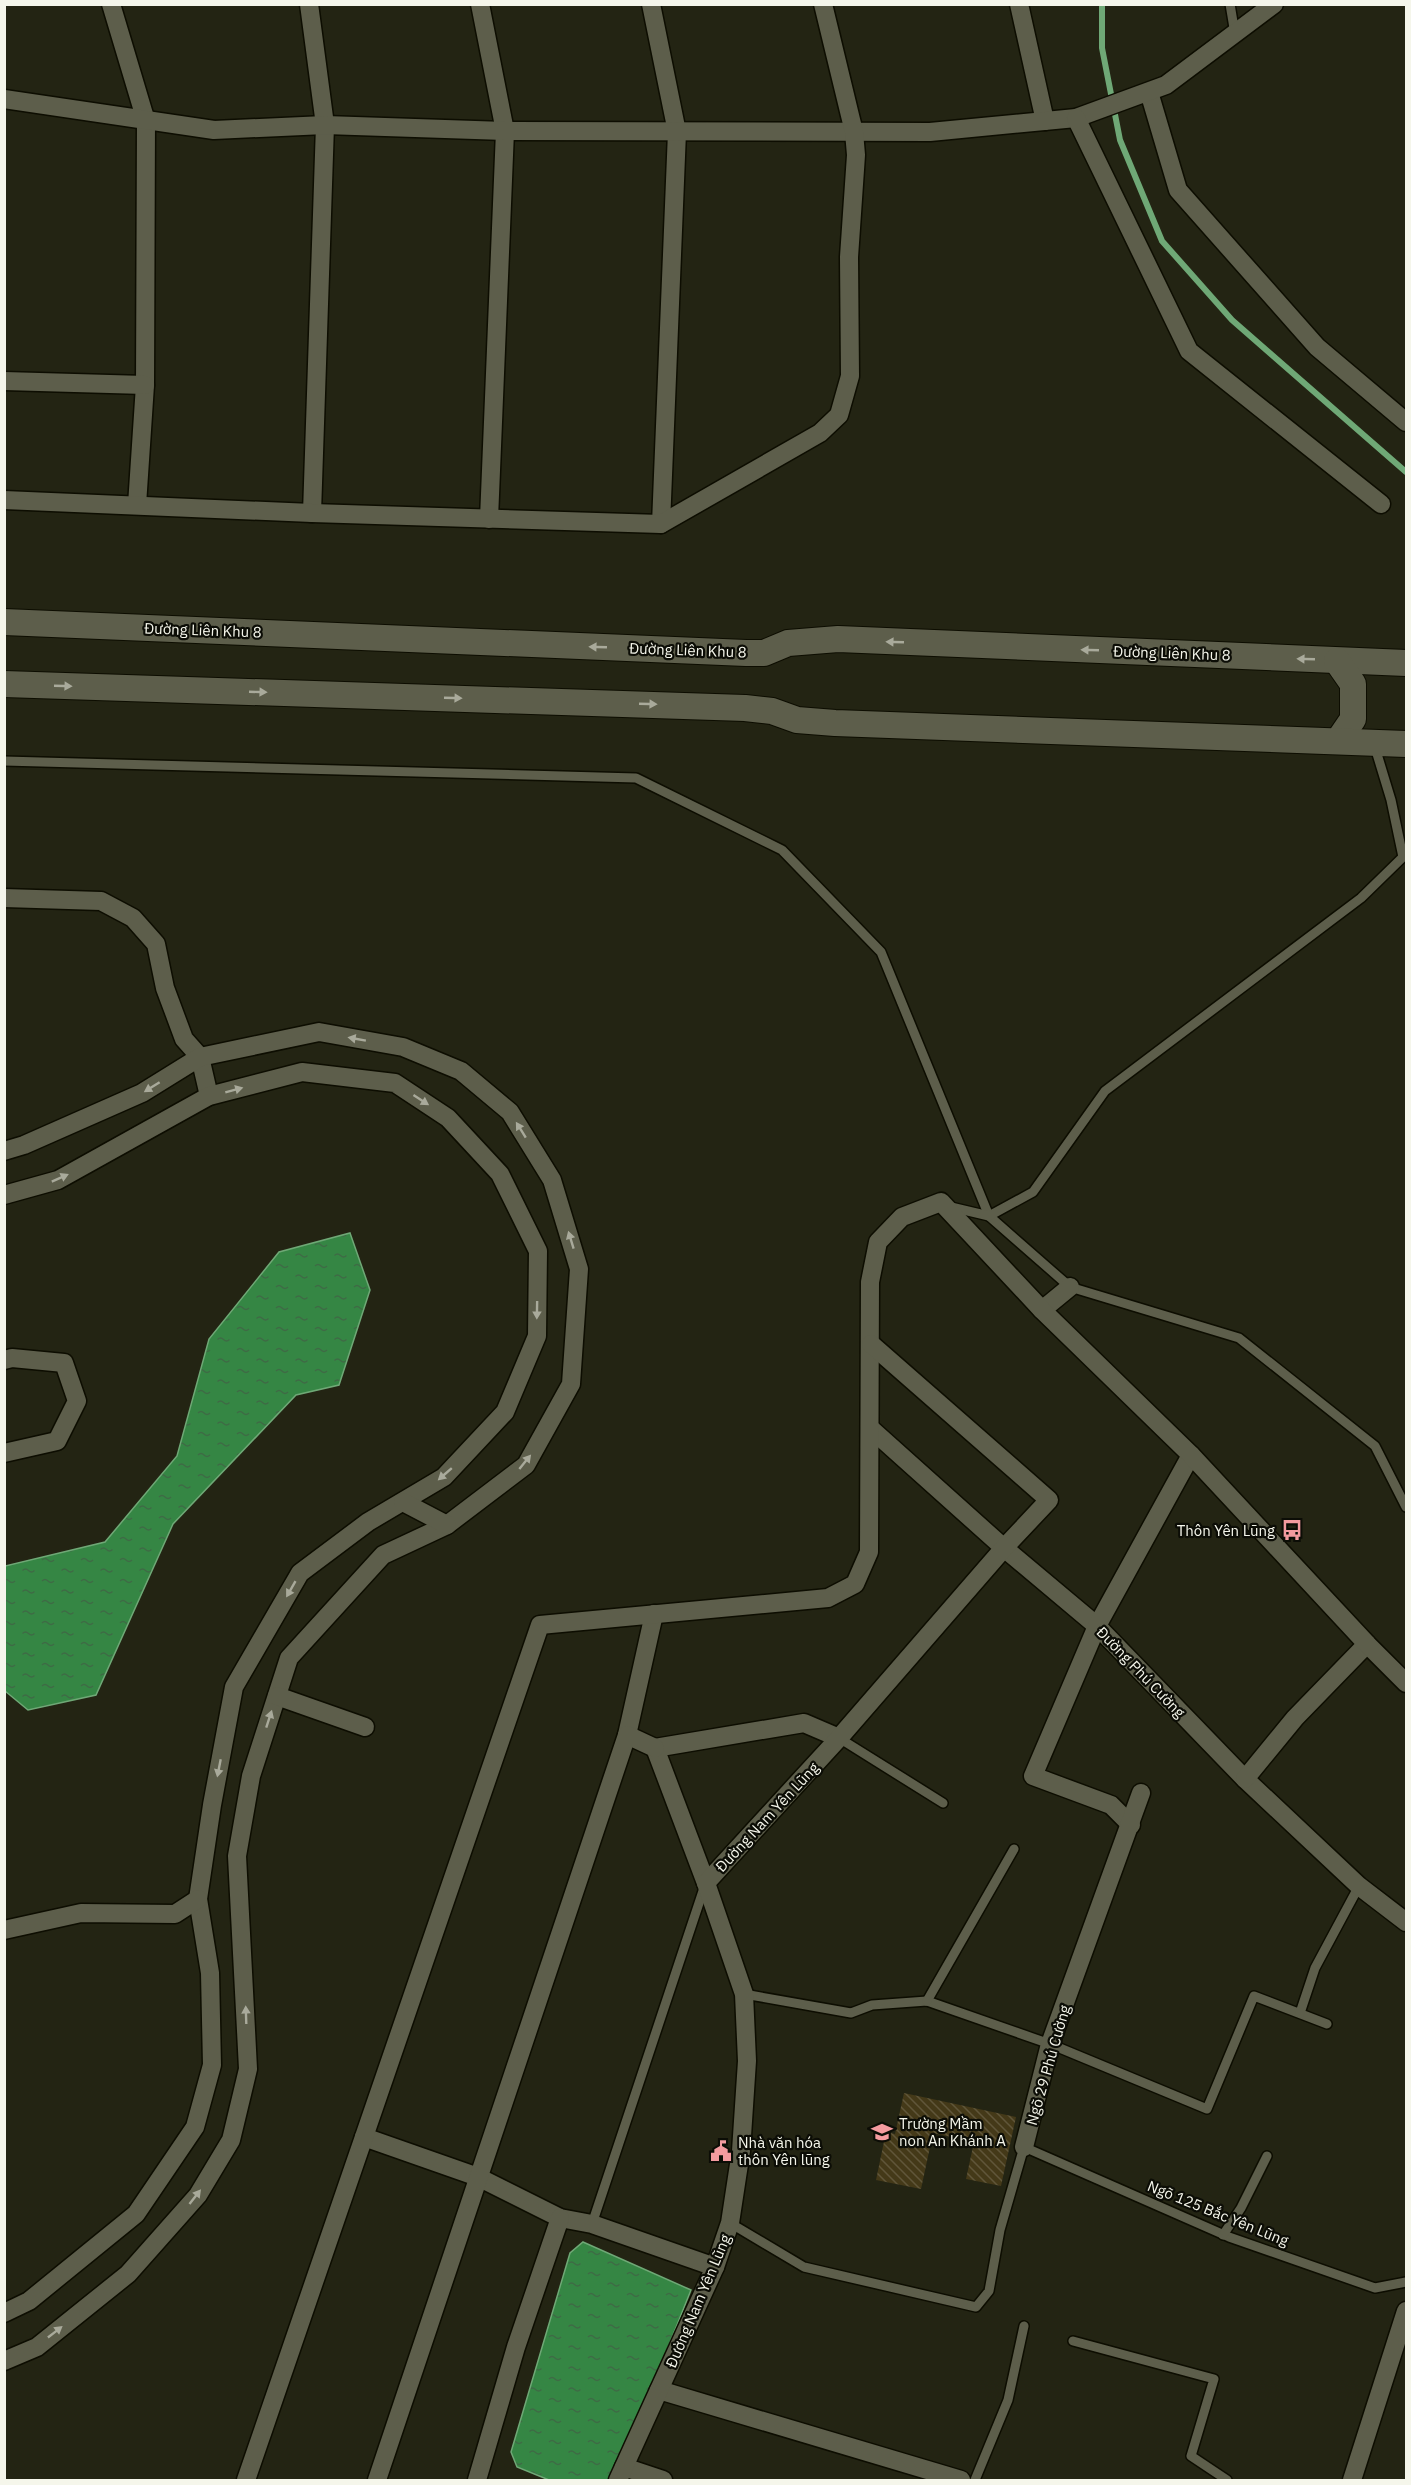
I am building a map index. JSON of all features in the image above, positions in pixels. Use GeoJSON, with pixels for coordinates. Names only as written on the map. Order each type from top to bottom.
{"type":"FeatureCollection","features":[{"type":"Feature","properties":{"kind":"street"},"geometry":{"type":"LineString","coordinates":[[111,4],[146,121],[146,385],[137,505]]}},
{"type":"Feature","properties":{"kind":"street"},"geometry":{"type":"LineString","coordinates":[[309,4],[325,125],[312,513]]}},
{"type":"Feature","properties":{"kind":"street"},"geometry":{"type":"LineString","coordinates":[[480,4],[505,131],[489,519]]}},
{"type":"Feature","properties":{"kind":"street"},"geometry":{"type":"LineString","coordinates":[[651,4],[677,132],[661,524]]}},
{"type":"Feature","properties":{"kind":"street"},"geometry":{"type":"LineString","coordinates":[[4,500],[661,524],[820,433],[839,415],[850,376],[849,257],[856,155],[854,132],[823,4]]}},
{"type":"Feature","properties":{"kind":"street"},"geometry":{"type":"LineString","coordinates":[[1019,4],[1044,121]]}},
{"type":"Feature","properties":{"kind":"street"},"geometry":{"type":"LineString","coordinates":[[4,99],[214,130],[325,125],[505,131],[930,132],[1076,118],[1166,86],[1274,4]]}},
{"type":"Feature","properties":{"kind":"street"},"geometry":{"type":"LineString","coordinates":[[1149,92],[1178,190],[1317,347],[1407,422]]}},
{"type":"Feature","properties":{"kind":"street"},"geometry":{"type":"LineString","coordinates":[[1076,118],[1189,351],[1381,504]]}},
{"type":"Feature","properties":{"kind":"street"},"geometry":{"type":"LineString","coordinates":[[4,381],[146,385]]}},
{"type":"Feature","properties":{"kind":"street","name":"Đường Liên Khu 8"},"geometry":{"type":"LineString","coordinates":[[4,622],[746,653],[764,653],[788,644],[838,639],[1407,663]]}},
{"type":"Feature","properties":{"kind":"street"},"geometry":{"type":"LineString","coordinates":[[1337,660],[1353,684],[1353,719],[1338,741]]}},
{"type":"Feature","properties":{"kind":"street"},"geometry":{"type":"LineString","coordinates":[[4,684],[745,708],[772,711],[797,720],[835,723],[1407,744]]}},
{"type":"Feature","properties":{"kind":"street"},"geometry":{"type":"LineString","coordinates":[[4,898],[100,901],[133,918],[156,944],[165,988],[184,1039],[200,1057],[209,1096]]}},
{"type":"Feature","properties":{"kind":"street"},"geometry":{"type":"LineString","coordinates":[[4,1151],[24,1145],[142,1093],[200,1057],[320,1032],[403,1047],[462,1071],[510,1112],[552,1180],[579,1269],[571,1384],[526,1465],[447,1525],[383,1555],[289,1658],[251,1776],[237,1856],[248,2068],[231,2140],[198,2194],[128,2274],[37,2347],[4,2361]]}},
{"type":"Feature","properties":{"kind":"street"},"geometry":{"type":"LineString","coordinates":[[4,1195],[58,1180],[209,1096],[302,1072],[395,1083],[448,1118],[500,1174],[538,1251],[537,1336],[505,1412],[444,1477],[368,1522],[300,1573],[234,1687],[212,1804],[198,1899],[210,1973],[212,2065],[195,2127],[136,2214],[29,2301],[4,2313]]}},
{"type":"Feature","properties":{"kind":"street"},"geometry":{"type":"LineString","coordinates":[[246,2481],[540,1625],[828,1598],[855,1584],[869,1552],[870,1282],[878,1242],[902,1217],[941,1202],[1042,1310],[1191,1455],[1366,1644],[1407,1683]]}},
{"type":"Feature","properties":{"kind":"street"},"geometry":{"type":"LineString","coordinates":[[1042,1310],[1070,1287]]}},
{"type":"Feature","properties":{"kind":"street","name":"Đường Nam Yên Lũng"},"geometry":{"type":"LineString","coordinates":[[621,2474],[715,2267],[730,2223],[741,2151],[747,2061],[744,1994],[706,1883],[839,1738],[1004,1548],[1049,1500],[871,1344]]}},
{"type":"Feature","properties":{"kind":"street"},"geometry":{"type":"LineString","coordinates":[[4,1360],[12,1358],[64,1363],[77,1401],[57,1441],[4,1453]]}},
{"type":"Feature","properties":{"kind":"street","name":"Đường Phú Cường"},"geometry":{"type":"LineString","coordinates":[[870,1428],[1004,1548],[1097,1626],[1245,1779],[1359,1886],[1407,1922]]}},
{"type":"Feature","properties":{"kind":"street"},"geometry":{"type":"LineString","coordinates":[[1131,1825],[1111,1805],[1033,1776],[1097,1626],[1191,1455]]}},
{"type":"Feature","properties":{"kind":"street"},"geometry":{"type":"LineString","coordinates":[[403,1502],[447,1525]]}},
{"type":"Feature","properties":{"kind":"street"},"geometry":{"type":"LineString","coordinates":[[377,2481],[627,1735],[654,1614]]}},
{"type":"Feature","properties":{"kind":"street"},"geometry":{"type":"LineString","coordinates":[[1245,1779],[1295,1718],[1366,1644]]}},
{"type":"Feature","properties":{"kind":"street"},"geometry":{"type":"LineString","coordinates":[[277,1696],[365,1727]]}},
{"type":"Feature","properties":{"kind":"street"},"geometry":{"type":"LineString","coordinates":[[627,1735],[655,1748],[804,1723],[839,1738]]}},
{"type":"Feature","properties":{"kind":"street"},"geometry":{"type":"LineString","coordinates":[[655,1748],[706,1883]]}},
{"type":"Feature","properties":{"kind":"street","name":"Ngõ 29 Phú Cường"},"geometry":{"type":"LineString","coordinates":[[1024,2147],[1050,2044],[1141,1793]]}},
{"type":"Feature","properties":{"kind":"street"},"geometry":{"type":"LineString","coordinates":[[4,1930],[81,1913],[175,1914],[198,1899]]}},
{"type":"Feature","properties":{"kind":"street"},"geometry":{"type":"LineString","coordinates":[[364,2137],[478,2177],[560,2218],[592,2224],[715,2267]]}},
{"type":"Feature","properties":{"kind":"street"},"geometry":{"type":"LineString","coordinates":[[477,2481],[516,2347],[560,2218]]}},
{"type":"Feature","properties":{"kind":"street"},"geometry":{"type":"LineString","coordinates":[[1352,2481],[1407,2311]]}},
{"type":"Feature","properties":{"kind":"street"},"geometry":{"type":"LineString","coordinates":[[660,2390],[957,2480]]}},
{"type":"Feature","properties":{"kind":"street"},"geometry":{"type":"LineString","coordinates":[[621,2474],[663,2481]]}},
{"type":"Feature","properties":{"kind":"lane"},"geometry":{"type":"LineString","coordinates":[[1230,4],[1235,34]]}},
{"type":"Feature","properties":{"kind":"lane"},"geometry":{"type":"LineString","coordinates":[[941,1202],[953,1208],[989,1216],[1033,1192],[1106,1091],[1361,898],[1403,857],[1391,800],[1374,742]]}},
{"type":"Feature","properties":{"kind":"lane"},"geometry":{"type":"LineString","coordinates":[[4,761],[636,778],[782,850],[881,952],[989,1216],[1070,1287],[1239,1338],[1375,1446],[1407,1507]]}},
{"type":"Feature","properties":{"kind":"lane"},"geometry":{"type":"LineString","coordinates":[[839,1738],[943,1803]]}},
{"type":"Feature","properties":{"kind":"lane"},"geometry":{"type":"LineString","coordinates":[[927,2001],[1014,1849]]}},
{"type":"Feature","properties":{"kind":"lane"},"geometry":{"type":"LineString","coordinates":[[592,2224],[706,1883]]}},
{"type":"Feature","properties":{"kind":"lane"},"geometry":{"type":"LineString","coordinates":[[1300,2013],[1315,1968],[1359,1886]]}},
{"type":"Feature","properties":{"kind":"lane"},"geometry":{"type":"LineString","coordinates":[[744,1994],[851,2013],[872,2005],[927,2001],[1050,2044],[1207,2109],[1254,1996],[1327,2024]]}},
{"type":"Feature","properties":{"kind":"lane","name":"Ngõ 29 Phú Cường"},"geometry":{"type":"LineString","coordinates":[[730,2223],[804,2267],[976,2307],[989,2291],[1000,2230],[1024,2147]]}},
{"type":"Feature","properties":{"kind":"lane","name":"Ngõ 125 Bắc Yên Lũng"},"geometry":{"type":"LineString","coordinates":[[1024,2147],[1223,2235],[1375,2288],[1407,2283]]}},
{"type":"Feature","properties":{"kind":"lane"},"geometry":{"type":"LineString","coordinates":[[1223,2235],[1241,2208],[1267,2156]]}},
{"type":"Feature","properties":{"kind":"lane"},"geometry":{"type":"LineString","coordinates":[[975,2481],[1008,2400],[1024,2326]]}},
{"type":"Feature","properties":{"kind":"lane"},"geometry":{"type":"LineString","coordinates":[[1073,2341],[1214,2379],[1191,2456],[1227,2481]]}},
{"type":"Feature","properties":{"kind":"water"},"geometry":{"type":"Polygon","coordinates":[[[350,1233],[370,1290],[339,1385],[296,1395],[173,1524],[96,1695],[28,1710],[5,1691],[5,1566],[105,1542],[177,1456],[209,1339],[279,1252],[350,1233]]]}},
{"type":"Feature","properties":{"kind":"water"},"geometry":{"type":"Polygon","coordinates":[[[583,2242],[691,2290],[615,2480],[549,2480],[517,2467],[511,2452],[570,2253],[583,2242]]]}},
{"type":"Feature","properties":{"kind":"building"},"geometry":{"type":"Polygon","coordinates":[[[904,2093],[1016,2117],[1001,2186],[966,2179],[974,2142],[933,2133],[921,2189],[876,2180],[886,2132],[895,2134],[904,2093]]]}},
{"type":"Feature","properties":{"kind":"waterway"},"geometry":{"type":"LineString","coordinates":[[1102,4],[1102,48],[1120,140],[1162,241],[1232,320],[1406,472]]}},
{"type":"Feature","properties":{"kind":"place","name":"Thôn Yên Lũng"},"geometry":{"type":"Point","coordinates":[1292,1530]}},
{"type":"Feature","properties":{"kind":"place","name":"Trường Mầm non An Khánh A"},"geometry":{"type":"Point","coordinates":[882,2132]}},
{"type":"Feature","properties":{"kind":"place","name":"Nhà văn hóa thôn Yên lũng"},"geometry":{"type":"Point","coordinates":[721,2151]}}]}
